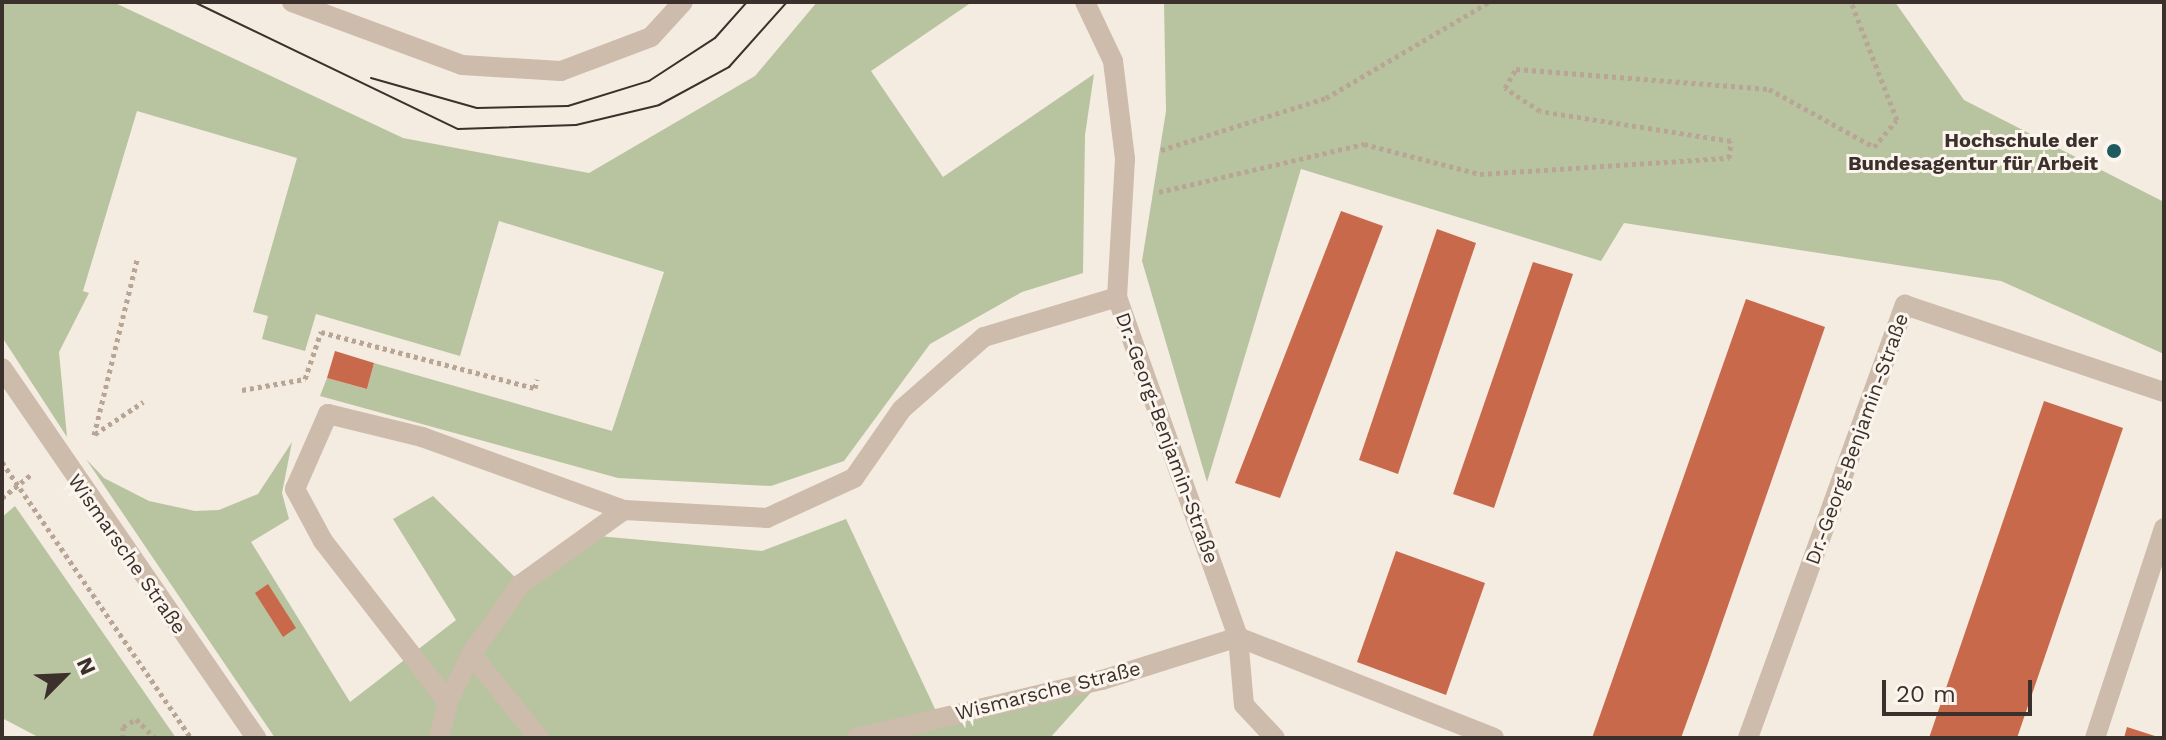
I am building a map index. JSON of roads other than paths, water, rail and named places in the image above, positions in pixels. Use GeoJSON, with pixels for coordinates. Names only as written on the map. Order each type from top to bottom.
{"type":"FeatureCollection","features":[{"type":"Feature","properties":{"kind":"street"},"geometry":{"type":"LineString","coordinates":[[292,2],[462,65],[561,71],[651,37],[683,2]]}},
{"type":"Feature","properties":{"kind":"street","name":"Dr.-Georg-Benjamin-Straße"},"geometry":{"type":"LineString","coordinates":[[1085,2],[1113,61],[1125,159],[1117,297],[1238,637],[1244,705],[1275,738]]}},
{"type":"Feature","properties":{"kind":"street"},"geometry":{"type":"LineString","coordinates":[[448,702],[323,541],[295,489],[328,414],[436,442],[624,510],[767,518],[854,478],[902,409],[984,337],[1117,297]]}},
{"type":"Feature","properties":{"kind":"street","name":"Dr.-Georg-Benjamin-Straße"},"geometry":{"type":"LineString","coordinates":[[1748,738],[1905,305],[2164,392]]}},
{"type":"Feature","properties":{"kind":"street","name":"Wismarsche Straße"},"geometry":{"type":"LineString","coordinates":[[2,368],[256,738]]}},
{"type":"Feature","properties":{"kind":"street"},"geometry":{"type":"LineString","coordinates":[[439,738],[448,702],[471,654],[521,584],[624,510]]}},
{"type":"Feature","properties":{"kind":"street"},"geometry":{"type":"LineString","coordinates":[[2095,738],[2164,528]]}},
{"type":"Feature","properties":{"kind":"street"},"geometry":{"type":"LineString","coordinates":[[1238,637],[1494,738]]}},
{"type":"Feature","properties":{"kind":"street","name":"Wismarsche Straße"},"geometry":{"type":"LineString","coordinates":[[856,738],[1102,680],[1238,637]]}},
{"type":"Feature","properties":{"kind":"street"},"geometry":{"type":"LineString","coordinates":[[471,654],[539,738]]}},
{"type":"Feature","properties":{"kind":"tram line"},"geometry":{"type":"LineString","coordinates":[[194,2],[458,129],[576,125],[659,105],[729,67],[787,2]]}},
{"type":"Feature","properties":{"kind":"tram line"},"geometry":{"type":"LineString","coordinates":[[371,78],[477,108],[568,106],[649,81],[715,38],[747,2]]}},
{"type":"Feature","properties":{"kind":"place","name":"Hochschule der Bundesagentur für Arbeit"},"geometry":{"type":"Point","coordinates":[2114,151]}}]}
